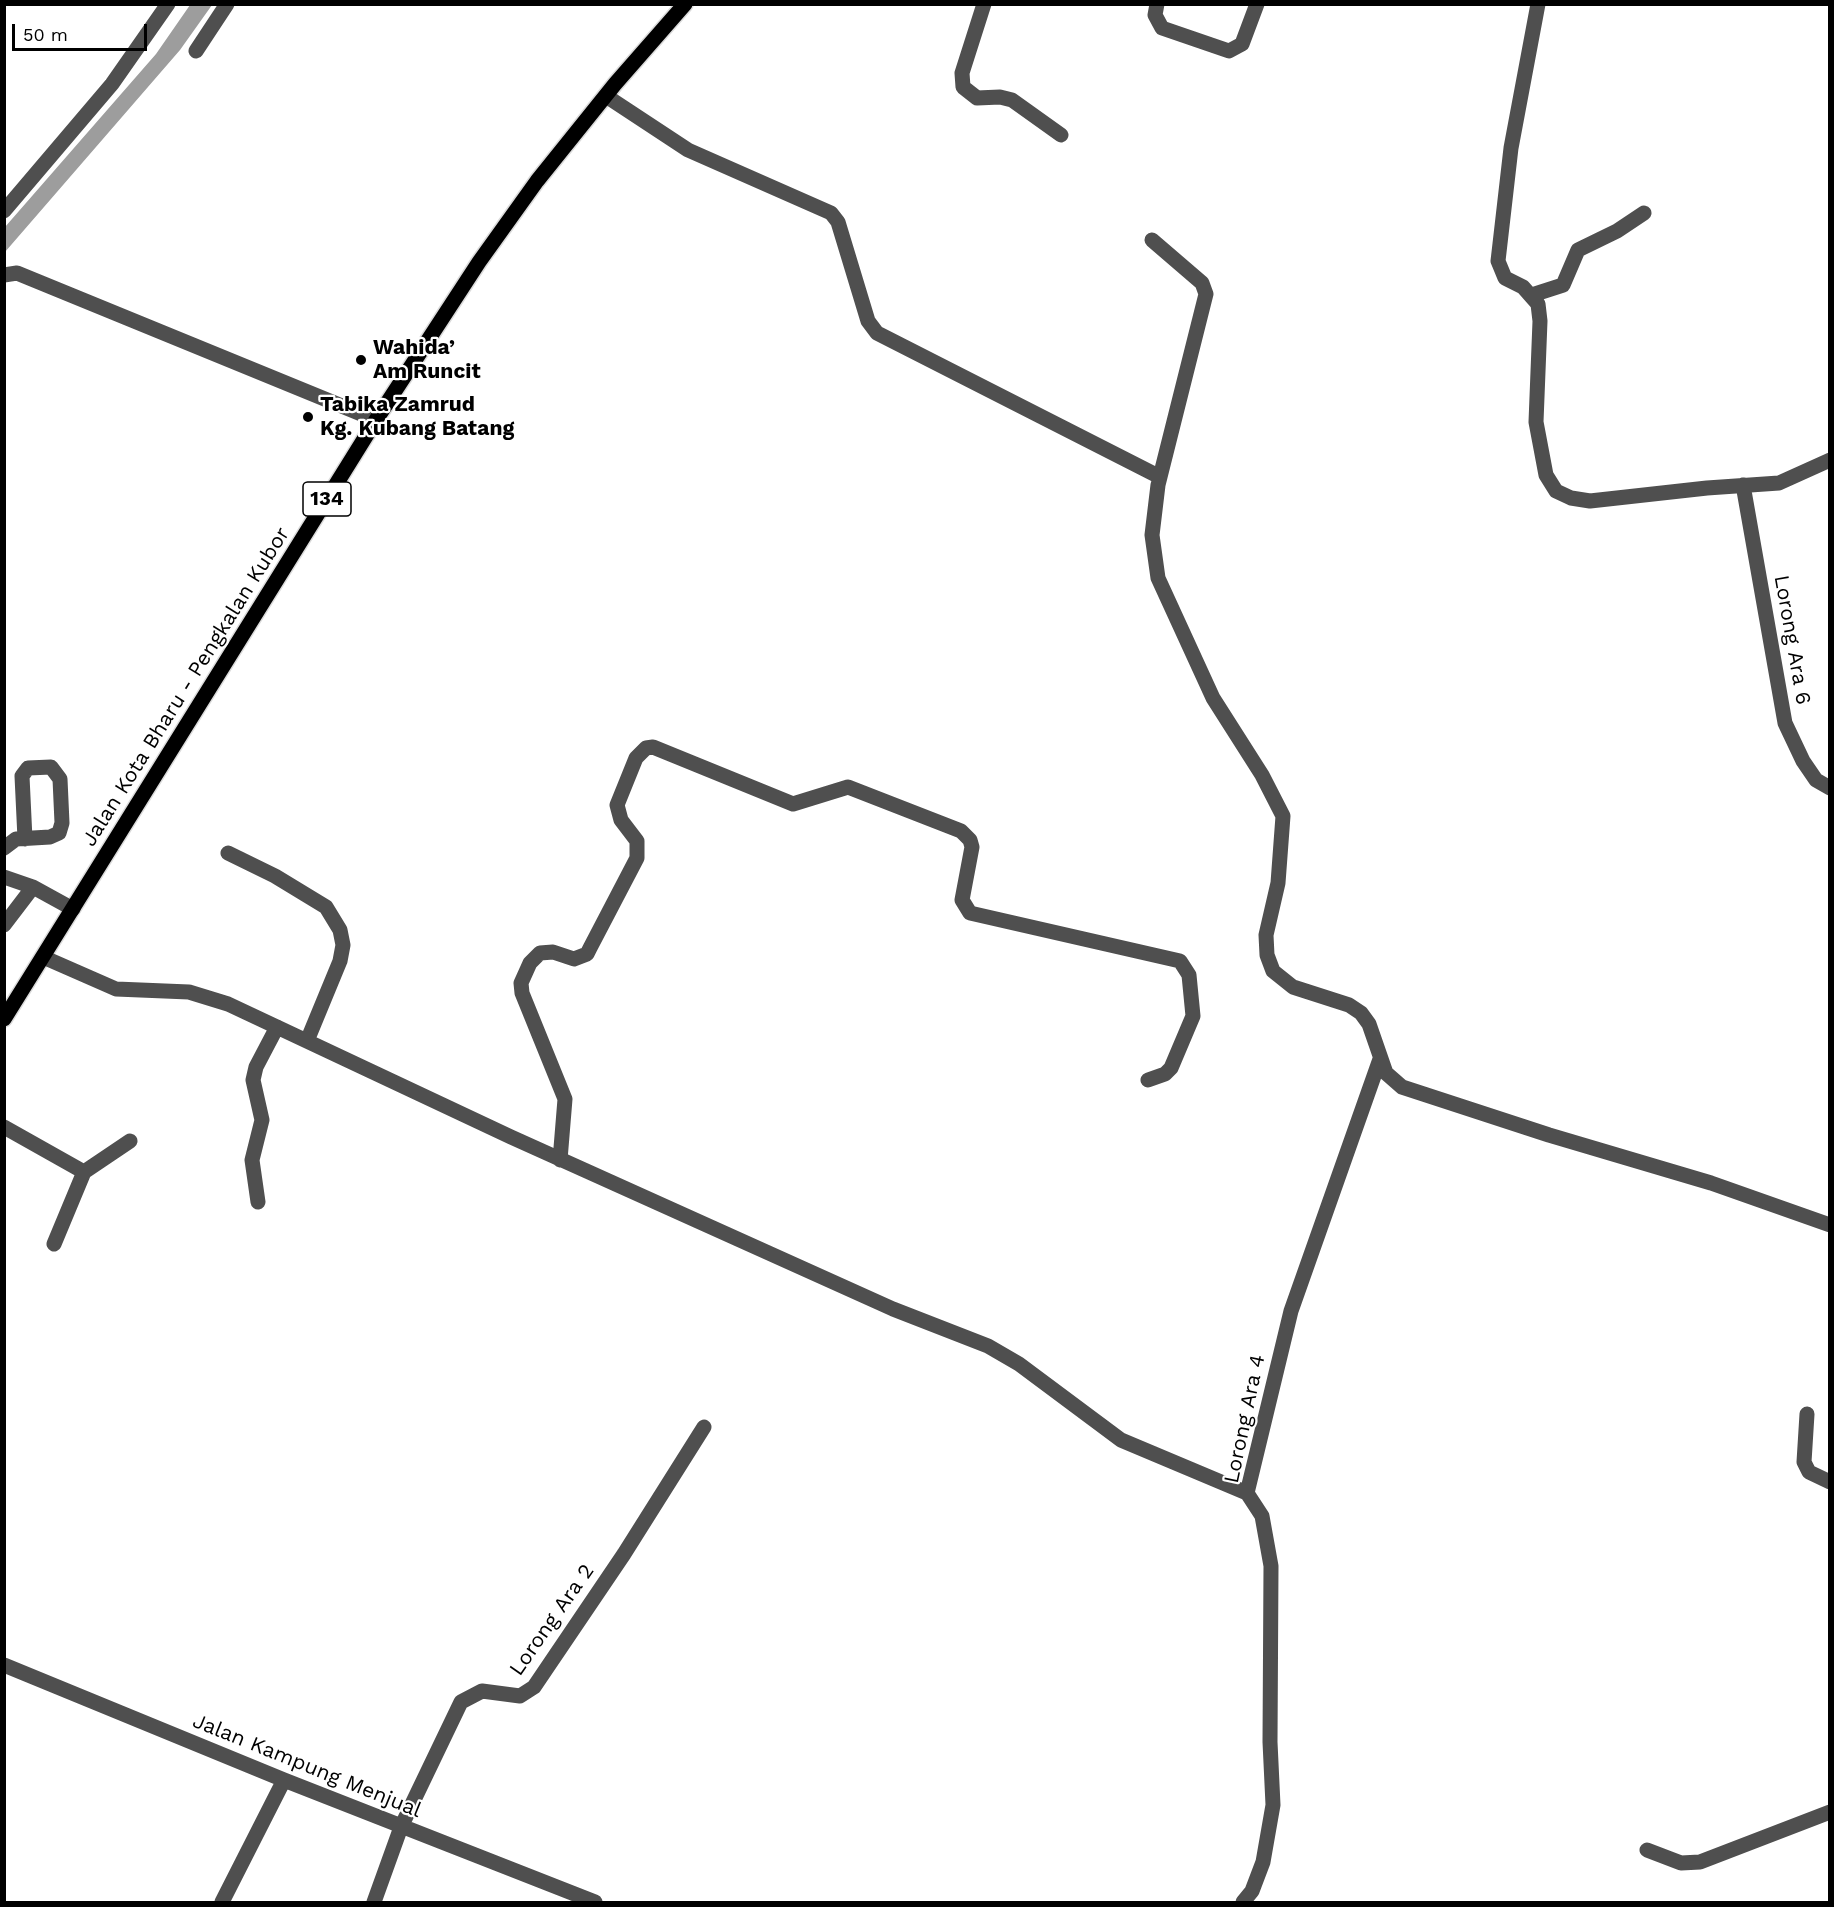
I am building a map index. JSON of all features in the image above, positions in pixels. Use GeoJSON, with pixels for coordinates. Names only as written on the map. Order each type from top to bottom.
{"type":"FeatureCollection","features":[{"type":"Feature","properties":{"kind":"main road","name":"Jalan Kota Bharu - Pengkalan Kubor"},"geometry":{"type":"LineString","coordinates":[[4,1019],[376,420],[479,262],[537,181],[685,4]]}},
{"type":"Feature","properties":{"kind":"street"},"geometry":{"type":"LineString","coordinates":[[4,211],[112,84],[168,4]]}},
{"type":"Feature","properties":{"kind":"street"},"geometry":{"type":"LineString","coordinates":[[196,51],[227,4]]}},
{"type":"Feature","properties":{"kind":"street"},"geometry":{"type":"LineString","coordinates":[[984,4],[962,73],[963,87],[967,92],[982,99],[1000,97],[1012,100],[1061,135]]}},
{"type":"Feature","properties":{"kind":"street"},"geometry":{"type":"LineString","coordinates":[[1157,4],[1155,15],[1162,28],[1229,51],[1242,44],[1257,4]]}},
{"type":"Feature","properties":{"kind":"street"},"geometry":{"type":"LineString","coordinates":[[1538,4],[1511,148],[1497,247],[1498,261],[1505,278],[1532,295],[1538,304],[1540,321],[1536,422],[1546,476],[1556,491],[1571,498],[1590,501],[1779,483],[1830,460]]}},
{"type":"Feature","properties":{"kind":"street"},"geometry":{"type":"LineString","coordinates":[[606,96],[688,150],[831,213],[838,222],[868,321],[877,333],[1160,477]]}},
{"type":"Feature","properties":{"kind":"street"},"geometry":{"type":"LineString","coordinates":[[1532,295],[1563,285],[1578,250],[1617,231],[1644,213]]}},
{"type":"Feature","properties":{"kind":"street"},"geometry":{"type":"LineString","coordinates":[[1152,240],[1202,283],[1206,294],[1160,477],[1152,535],[1158,578],[1213,698],[1262,775],[1283,816],[1278,883],[1266,935],[1267,956],[1273,970],[1293,987],[1349,1005],[1361,1013],[1368,1024],[1386,1072],[1402,1087],[1550,1135],[1711,1183],[1830,1225]]}},
{"type":"Feature","properties":{"kind":"street"},"geometry":{"type":"LineString","coordinates":[[4,275],[17,273],[376,420]]}},
{"type":"Feature","properties":{"kind":"street","name":"Lorong Ara 6"},"geometry":{"type":"LineString","coordinates":[[1743,485],[1785,723],[1816,780],[1830,788]]}},
{"type":"Feature","properties":{"kind":"street"},"geometry":{"type":"LineString","coordinates":[[560,1160],[565,1099],[526,1003],[521,983],[530,963],[540,953],[553,952],[574,959],[586,954],[590,948],[639,852],[638,841],[621,820],[617,806],[636,758],[646,748],[653,747],[793,804],[848,787],[961,831],[970,840],[972,847],[962,900],[969,913],[1180,960],[1189,975],[1193,1016],[1171,1068],[1165,1074],[1148,1080]]}},
{"type":"Feature","properties":{"kind":"street"},"geometry":{"type":"LineString","coordinates":[[4,848],[11,841],[55,836],[62,828],[60,779],[51,767],[28,768],[22,776],[25,839]]}},
{"type":"Feature","properties":{"kind":"street"},"geometry":{"type":"LineString","coordinates":[[228,853],[275,876],[326,908],[340,930],[343,945],[340,961],[307,1041]]}},
{"type":"Feature","properties":{"kind":"street"},"geometry":{"type":"LineString","coordinates":[[4,877],[33,887],[73,909]]}},
{"type":"Feature","properties":{"kind":"street"},"geometry":{"type":"LineString","coordinates":[[4,926],[33,887]]}},
{"type":"Feature","properties":{"kind":"street"},"geometry":{"type":"LineString","coordinates":[[43,957],[116,988],[189,993],[228,1004],[560,1160],[893,1309],[988,1346],[1019,1364],[1121,1440],[1247,1493]]}},
{"type":"Feature","properties":{"kind":"street"},"geometry":{"type":"LineString","coordinates":[[258,1203],[252,1160],[262,1120],[253,1080],[258,1060],[277,1027]]}},
{"type":"Feature","properties":{"kind":"street","name":"Lorong Ara 4"},"geometry":{"type":"LineString","coordinates":[[1243,1902],[1252,1891],[1263,1862],[1272,1805],[1271,1566],[1262,1516],[1247,1493],[1291,1311],[1380,1059]]}},
{"type":"Feature","properties":{"kind":"street"},"geometry":{"type":"LineString","coordinates":[[4,1127],[84,1172]]}},
{"type":"Feature","properties":{"kind":"street"},"geometry":{"type":"LineString","coordinates":[[54,1244],[84,1172],[130,1141]]}},
{"type":"Feature","properties":{"kind":"street"},"geometry":{"type":"LineString","coordinates":[[1807,1413],[1804,1462],[1809,1472],[1830,1482]]}},
{"type":"Feature","properties":{"kind":"street","name":"Lorong Ara 2"},"geometry":{"type":"LineString","coordinates":[[374,1902],[401,1827],[461,1702],[482,1691],[520,1696],[534,1687],[624,1554],[704,1427]]}},
{"type":"Feature","properties":{"kind":"street","name":"Jalan Kampung Menjual"},"geometry":{"type":"LineString","coordinates":[[4,1665],[401,1827],[595,1902]]}},
{"type":"Feature","properties":{"kind":"street"},"geometry":{"type":"LineString","coordinates":[[222,1902],[284,1780]]}},
{"type":"Feature","properties":{"kind":"street"},"geometry":{"type":"LineString","coordinates":[[1647,1850],[1681,1863],[1700,1862],[1830,1812]]}},
{"type":"Feature","properties":{"kind":"shaded area"},"geometry":{"type":"Polygon","coordinates":[[[190,5],[212,5],[180,50],[5,252],[5,227],[156,54],[190,5]]]}},
{"type":"Feature","properties":{"kind":"place","name":"Wahida’ Am Runcit"},"geometry":{"type":"Point","coordinates":[361,360]}},
{"type":"Feature","properties":{"kind":"place","name":"Tabika Zamrud Kg. Kubang Batang"},"geometry":{"type":"Point","coordinates":[308,417]}}]}
